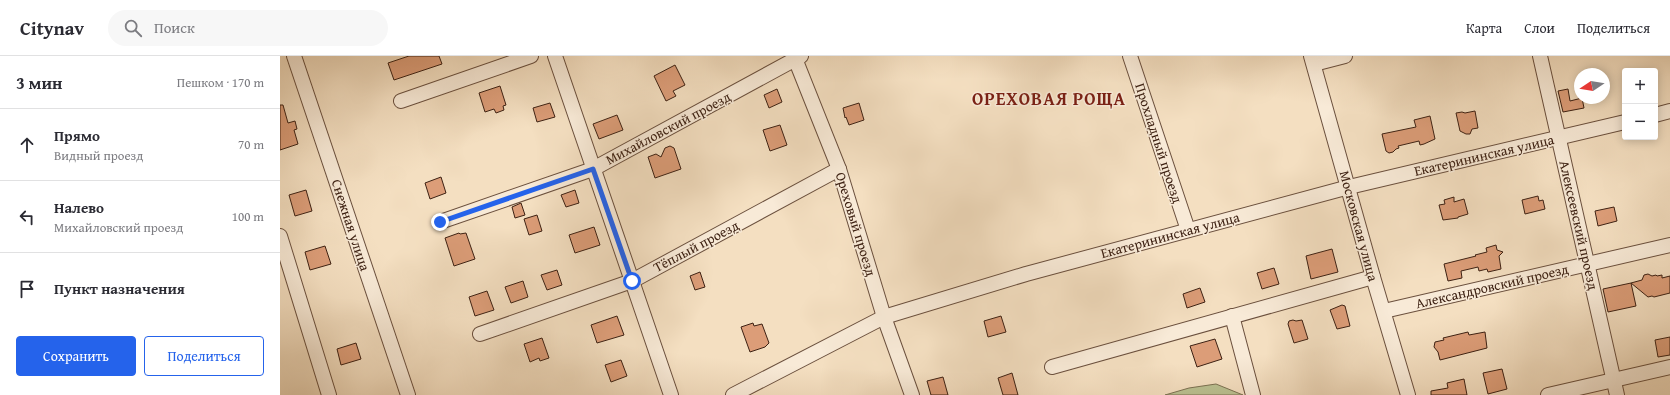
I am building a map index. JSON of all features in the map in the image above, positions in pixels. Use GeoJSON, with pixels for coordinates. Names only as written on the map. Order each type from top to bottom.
{"type":"FeatureCollection","features":[{"type":"Feature","properties":{"kind":"street","name":"Снежная улица"},"geometry":{"type":"LineString","coordinates":[[294,56],[408,395]]}},
{"type":"Feature","properties":{"kind":"street"},"geometry":{"type":"LineString","coordinates":[[401,101],[531,56]]}},
{"type":"Feature","properties":{"kind":"street"},"geometry":{"type":"LineString","coordinates":[[555,56],[671,395]]}},
{"type":"Feature","properties":{"kind":"street","name":"Прохладный проезд"},"geometry":{"type":"LineString","coordinates":[[1130,56],[1188,230]]}},
{"type":"Feature","properties":{"kind":"street"},"geometry":{"type":"LineString","coordinates":[[1312,60],[1345,56]]}},
{"type":"Feature","properties":{"kind":"street","name":"Алексеевский проезд"},"geometry":{"type":"LineString","coordinates":[[1540,56],[1617,395]]}},
{"type":"Feature","properties":{"kind":"street","name":"Михайловский проезд"},"geometry":{"type":"LineString","coordinates":[[440,222],[593,169],[797,57]]}},
{"type":"Feature","properties":{"kind":"street","name":"Ореховый проезд"},"geometry":{"type":"LineString","coordinates":[[797,57],[839,169],[884,317],[912,395]]}},
{"type":"Feature","properties":{"kind":"street","name":"Московская улица"},"geometry":{"type":"LineString","coordinates":[[1312,60],[1408,395]]}},
{"type":"Feature","properties":{"kind":"street"},"geometry":{"type":"LineString","coordinates":[[1658,114],[1670,111]]}},
{"type":"Feature","properties":{"kind":"street","name":"Екатерининская улица"},"geometry":{"type":"LineString","coordinates":[[733,395],[884,317],[1026,274],[1349,187],[1622,123]]}},
{"type":"Feature","properties":{"kind":"street","name":"Тёплый проезд"},"geometry":{"type":"LineString","coordinates":[[480,334],[632,281],[839,169]]}},
{"type":"Feature","properties":{"kind":"street"},"geometry":{"type":"LineString","coordinates":[[280,236],[329,395]]}},
{"type":"Feature","properties":{"kind":"street","name":"Александровский проезд"},"geometry":{"type":"LineString","coordinates":[[1384,311],[1670,246]]}},
{"type":"Feature","properties":{"kind":"street"},"geometry":{"type":"LineString","coordinates":[[1052,367],[1373,277]]}},
{"type":"Feature","properties":{"kind":"street"},"geometry":{"type":"LineString","coordinates":[[1232,316],[1253,395]]}},
{"type":"Feature","properties":{"kind":"street"},"geometry":{"type":"LineString","coordinates":[[1548,395],[1670,367]]}},
{"type":"Feature","properties":{"kind":"green space"},"geometry":{"type":"Polygon","coordinates":[[[1216,384],[1243,395],[1165,395],[1189,388],[1216,384]]]}},
{"type":"Feature","properties":{"kind":"building"},"geometry":{"type":"Polygon","coordinates":[[[409,56],[439,56],[442,64],[394,80],[388,63],[409,56]]]}},
{"type":"Feature","properties":{"kind":"building"},"geometry":{"type":"Polygon","coordinates":[[[675,65],[685,85],[673,91],[676,96],[666,101],[654,76],[675,65]]]}},
{"type":"Feature","properties":{"kind":"building"},"geometry":{"type":"Polygon","coordinates":[[[500,86],[506,105],[503,106],[504,110],[496,113],[494,109],[485,112],[479,93],[500,86]]]}},
{"type":"Feature","properties":{"kind":"building"},"geometry":{"type":"Polygon","coordinates":[[[777,89],[782,102],[769,108],[764,95],[777,89]]]}},
{"type":"Feature","properties":{"kind":"building"},"geometry":{"type":"Polygon","coordinates":[[[1568,89],[1570,101],[1574,100],[1574,104],[1583,104],[1584,108],[1563,112],[1558,91],[1568,89]]]}},
{"type":"Feature","properties":{"kind":"building"},"geometry":{"type":"Polygon","coordinates":[[[550,103],[555,117],[537,122],[533,108],[550,103]]]}},
{"type":"Feature","properties":{"kind":"building"},"geometry":{"type":"Polygon","coordinates":[[[859,103],[864,120],[849,125],[846,117],[845,118],[843,108],[859,103]]]}},
{"type":"Feature","properties":{"kind":"building"},"geometry":{"type":"Polygon","coordinates":[[[280,105],[283,105],[288,123],[295,121],[297,129],[294,130],[298,144],[280,150],[280,105]]]}},
{"type":"Feature","properties":{"kind":"building"},"geometry":{"type":"Polygon","coordinates":[[[1475,111],[1478,128],[1472,129],[1470,134],[1460,131],[1456,113],[1475,111]]]}},
{"type":"Feature","properties":{"kind":"building"},"geometry":{"type":"Polygon","coordinates":[[[617,115],[623,130],[599,139],[593,124],[617,115]]]}},
{"type":"Feature","properties":{"kind":"building"},"geometry":{"type":"Polygon","coordinates":[[[1430,116],[1435,139],[1420,145],[1419,141],[1398,146],[1399,148],[1389,153],[1386,151],[1382,134],[1416,127],[1414,120],[1430,116]]]}},
{"type":"Feature","properties":{"kind":"building"},"geometry":{"type":"Polygon","coordinates":[[[780,125],[787,145],[770,151],[763,130],[780,125]]]}},
{"type":"Feature","properties":{"kind":"building"},"geometry":{"type":"Polygon","coordinates":[[[670,146],[674,148],[681,169],[655,178],[648,157],[656,154],[661,157],[665,148],[670,146]]]}},
{"type":"Feature","properties":{"kind":"building"},"geometry":{"type":"Polygon","coordinates":[[[441,177],[446,193],[430,199],[425,183],[441,177]]]}},
{"type":"Feature","properties":{"kind":"building"},"geometry":{"type":"Polygon","coordinates":[[[306,190],[312,211],[295,216],[289,195],[306,190]]]}},
{"type":"Feature","properties":{"kind":"building"},"geometry":{"type":"Polygon","coordinates":[[[575,190],[579,203],[566,207],[561,195],[575,190]]]}},
{"type":"Feature","properties":{"kind":"building"},"geometry":{"type":"Polygon","coordinates":[[[1538,196],[1539,201],[1543,200],[1545,209],[1525,214],[1522,200],[1538,196]]]}},
{"type":"Feature","properties":{"kind":"building"},"geometry":{"type":"Polygon","coordinates":[[[1454,197],[1454,202],[1464,199],[1468,214],[1458,218],[1443,220],[1439,205],[1445,204],[1444,200],[1454,197]]]}},
{"type":"Feature","properties":{"kind":"building"},"geometry":{"type":"Polygon","coordinates":[[[521,203],[525,215],[515,218],[512,207],[521,203]]]}},
{"type":"Feature","properties":{"kind":"building"},"geometry":{"type":"Polygon","coordinates":[[[1614,207],[1617,221],[1598,226],[1595,211],[1614,207]]]}},
{"type":"Feature","properties":{"kind":"building"},"geometry":{"type":"Polygon","coordinates":[[[537,215],[542,231],[529,235],[524,219],[537,215]]]}},
{"type":"Feature","properties":{"kind":"building"},"geometry":{"type":"Polygon","coordinates":[[[594,227],[600,245],[575,253],[569,235],[594,227]]]}},
{"type":"Feature","properties":{"kind":"building"},"geometry":{"type":"Polygon","coordinates":[[[459,233],[466,233],[475,259],[454,266],[445,238],[459,233]]]}},
{"type":"Feature","properties":{"kind":"building"},"geometry":{"type":"Polygon","coordinates":[[[1496,245],[1497,250],[1503,252],[1499,256],[1501,269],[1488,272],[1487,269],[1479,271],[1478,267],[1461,271],[1462,278],[1448,281],[1444,264],[1487,252],[1486,248],[1496,245]]]}},
{"type":"Feature","properties":{"kind":"building"},"geometry":{"type":"Polygon","coordinates":[[[325,246],[331,264],[310,270],[305,252],[325,246]]]}},
{"type":"Feature","properties":{"kind":"building"},"geometry":{"type":"Polygon","coordinates":[[[1332,249],[1338,272],[1311,279],[1306,256],[1332,249]]]}},
{"type":"Feature","properties":{"kind":"building"},"geometry":{"type":"Polygon","coordinates":[[[1274,268],[1279,284],[1262,289],[1257,273],[1274,268]]]}},
{"type":"Feature","properties":{"kind":"building"},"geometry":{"type":"Polygon","coordinates":[[[557,270],[562,285],[547,290],[541,275],[557,270]]]}},
{"type":"Feature","properties":{"kind":"building"},"geometry":{"type":"Polygon","coordinates":[[[700,272],[705,287],[695,290],[690,276],[700,272]]]}},
{"type":"Feature","properties":{"kind":"building"},"geometry":{"type":"Polygon","coordinates":[[[1648,274],[1652,276],[1662,275],[1662,278],[1670,276],[1670,293],[1648,297],[1631,283],[1642,280],[1644,275],[1648,274]]]}},
{"type":"Feature","properties":{"kind":"building"},"geometry":{"type":"Polygon","coordinates":[[[523,281],[528,297],[511,303],[505,287],[523,281]]]}},
{"type":"Feature","properties":{"kind":"building"},"geometry":{"type":"Polygon","coordinates":[[[1631,283],[1636,306],[1608,312],[1603,289],[1631,283]]]}},
{"type":"Feature","properties":{"kind":"building"},"geometry":{"type":"Polygon","coordinates":[[[1200,288],[1205,302],[1187,308],[1183,294],[1200,288]]]}},
{"type":"Feature","properties":{"kind":"building"},"geometry":{"type":"Polygon","coordinates":[[[487,291],[494,310],[475,316],[469,297],[487,291]]]}},
{"type":"Feature","properties":{"kind":"building"},"geometry":{"type":"Polygon","coordinates":[[[1342,305],[1345,306],[1350,326],[1337,329],[1330,310],[1342,305]]]}},
{"type":"Feature","properties":{"kind":"building"},"geometry":{"type":"Polygon","coordinates":[[[617,316],[624,335],[597,343],[591,325],[617,316]]]}},
{"type":"Feature","properties":{"kind":"building"},"geometry":{"type":"Polygon","coordinates":[[[1001,316],[1006,332],[988,337],[984,321],[1001,316]]]}},
{"type":"Feature","properties":{"kind":"building"},"geometry":{"type":"Polygon","coordinates":[[[1302,320],[1308,339],[1294,343],[1288,324],[1289,321],[1302,320]]]}},
{"type":"Feature","properties":{"kind":"building"},"geometry":{"type":"Polygon","coordinates":[[[753,323],[754,326],[762,324],[769,343],[765,347],[750,352],[741,327],[753,323]]]}},
{"type":"Feature","properties":{"kind":"building"},"geometry":{"type":"Polygon","coordinates":[[[1468,332],[1469,335],[1485,332],[1487,348],[1440,360],[1438,352],[1434,347],[1435,342],[1444,340],[1443,338],[1468,332]]]}},
{"type":"Feature","properties":{"kind":"building"},"geometry":{"type":"Polygon","coordinates":[[[1670,337],[1670,355],[1658,357],[1655,340],[1670,337]]]}},
{"type":"Feature","properties":{"kind":"building"},"geometry":{"type":"Polygon","coordinates":[[[542,338],[549,358],[540,361],[539,358],[530,362],[524,344],[542,338]]]}},
{"type":"Feature","properties":{"kind":"building"},"geometry":{"type":"Polygon","coordinates":[[[1215,339],[1222,359],[1197,367],[1190,346],[1215,339]]]}},
{"type":"Feature","properties":{"kind":"building"},"geometry":{"type":"Polygon","coordinates":[[[356,343],[361,359],[341,365],[337,349],[356,343]]]}},
{"type":"Feature","properties":{"kind":"building"},"geometry":{"type":"Polygon","coordinates":[[[621,360],[627,376],[611,382],[605,365],[621,360]]]}},
{"type":"Feature","properties":{"kind":"building"},"geometry":{"type":"Polygon","coordinates":[[[1502,369],[1507,389],[1488,394],[1483,373],[1502,369]]]}},
{"type":"Feature","properties":{"kind":"building"},"geometry":{"type":"Polygon","coordinates":[[[1012,373],[1018,395],[1003,395],[998,378],[1012,373]]]}},
{"type":"Feature","properties":{"kind":"building"},"geometry":{"type":"Polygon","coordinates":[[[943,377],[948,395],[931,395],[927,381],[943,377]]]}},
{"type":"Feature","properties":{"kind":"building"},"geometry":{"type":"Polygon","coordinates":[[[1464,379],[1467,395],[1431,395],[1431,391],[1448,388],[1447,383],[1464,379]]]}},
{"type":"Feature","properties":{"kind":"district","name":"ОРЕХОВАЯ РОЩА"},"geometry":{"type":"Point","coordinates":[1049,99]}},
{"type":"Feature","properties":{"kind":"route"},"geometry":{"type":"LineString","coordinates":[[440,222],[593,169],[632,281]]}}]}
